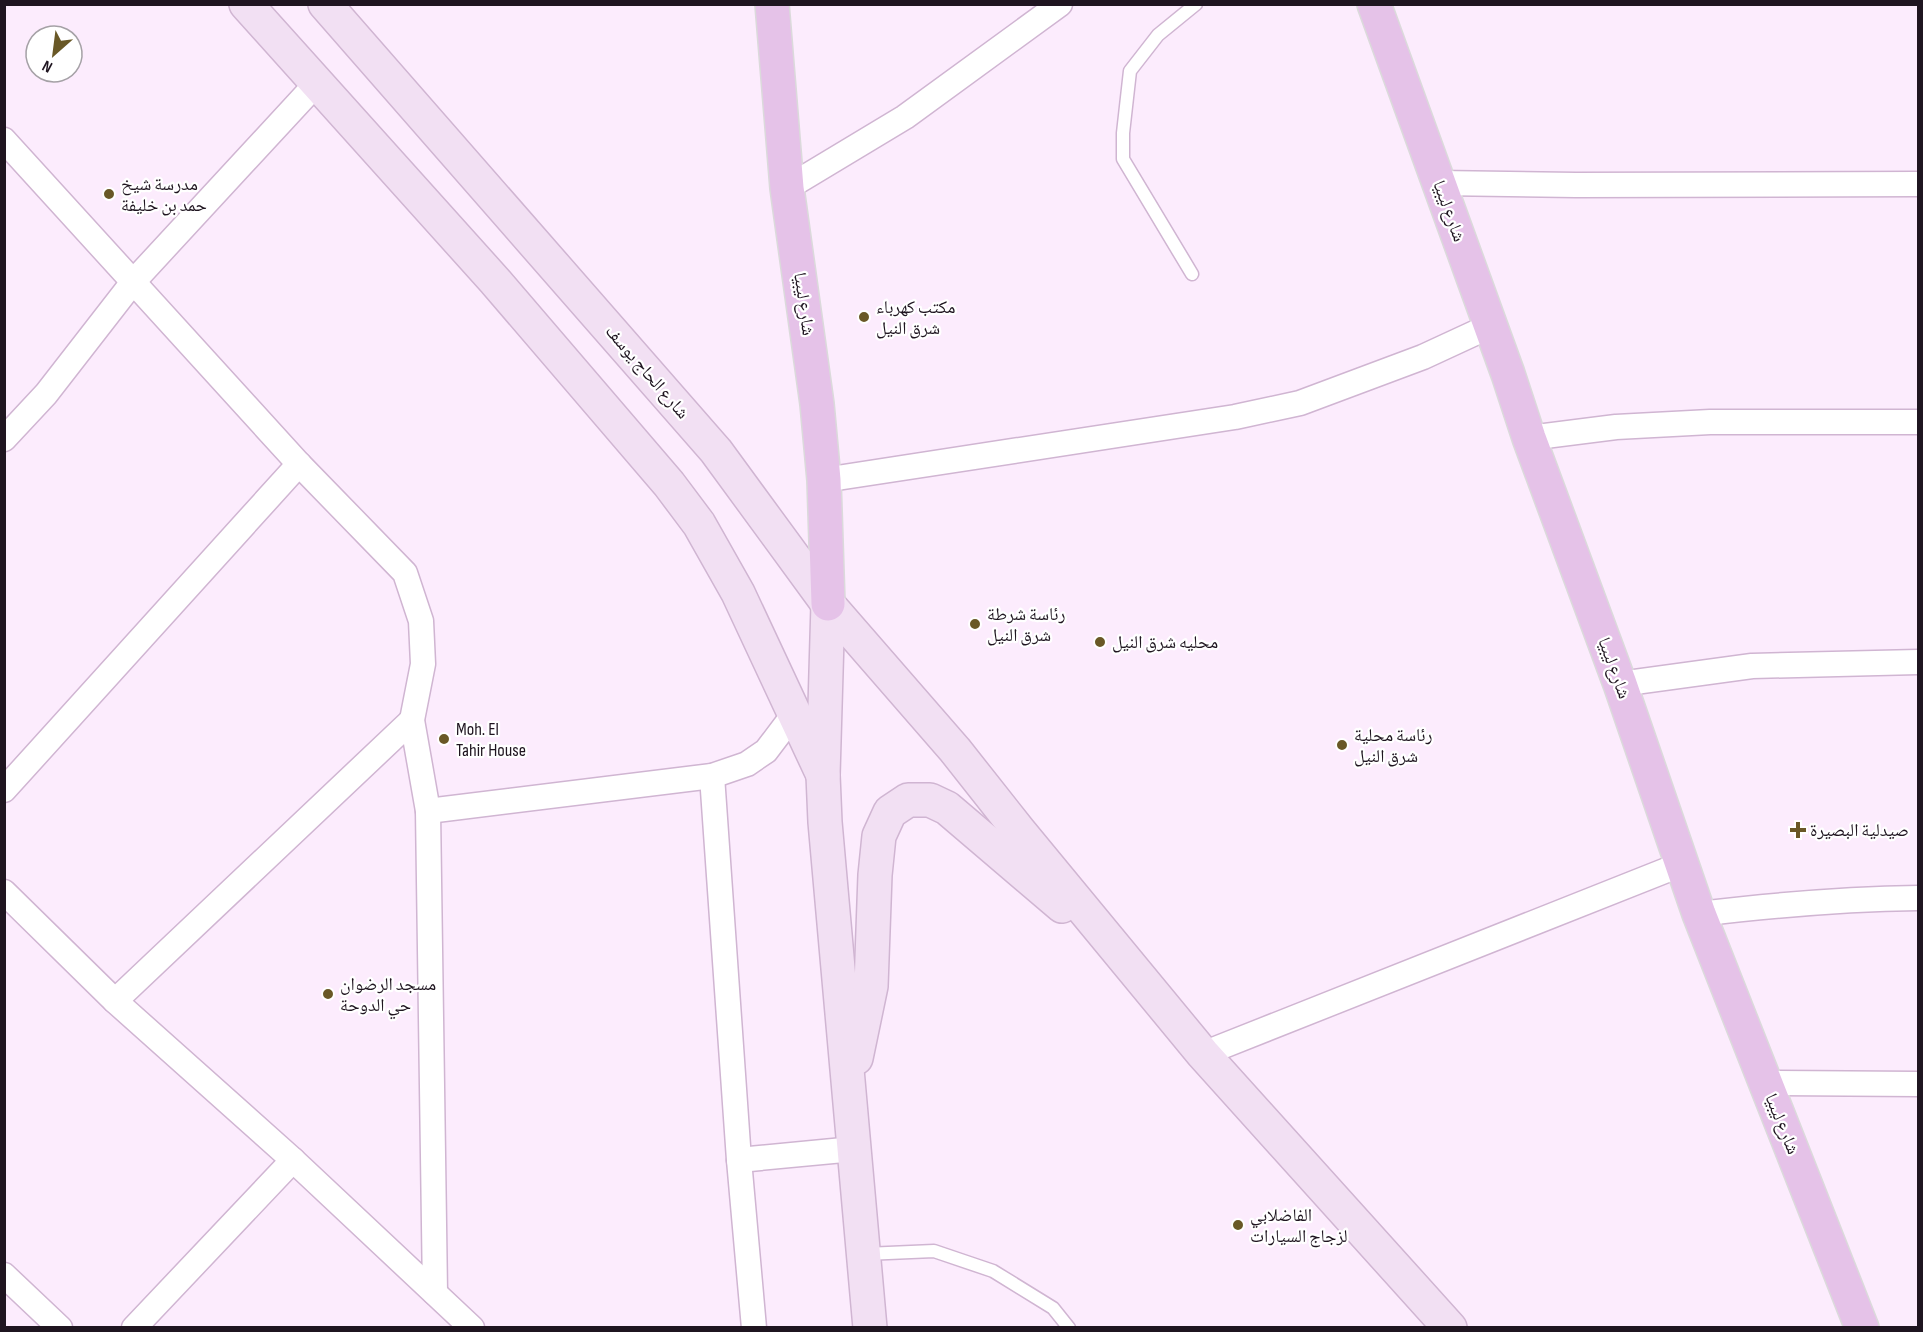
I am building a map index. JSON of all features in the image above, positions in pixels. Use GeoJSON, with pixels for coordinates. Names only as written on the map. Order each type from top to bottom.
{"type":"FeatureCollection","features":[{"type":"Feature","properties":{"kind":"main road"},"geometry":{"type":"LineString","coordinates":[[246,4],[495,281],[669,484],[699,524],[738,593],[823,775]]}},
{"type":"Feature","properties":{"kind":"main road","name":"شارع الحاج يوسف"},"geometry":{"type":"LineString","coordinates":[[325,4],[716,451],[828,604],[956,750],[1019,831],[1123,957]]}},
{"type":"Feature","properties":{"kind":"main road","name":"شارع ليبيا"},"geometry":{"type":"LineString","coordinates":[[772,4],[788,188],[816,393],[824,480],[828,604]]}},
{"type":"Feature","properties":{"kind":"main road","name":"شارع ليبيا"},"geometry":{"type":"LineString","coordinates":[[1374,4],[1491,326],[1529,438],[1620,684],[1699,914],[1862,1328]]}},
{"type":"Feature","properties":{"kind":"main road"},"geometry":{"type":"LineString","coordinates":[[828,604],[823,775],[870,1328]]}},
{"type":"Feature","properties":{"kind":"main road"},"geometry":{"type":"LineString","coordinates":[[849,1098],[871,986],[875,875],[879,836],[890,812],[908,800],[930,800],[947,808],[1015,868],[1123,957],[1203,1054],[1449,1328]]}},
{"type":"Feature","properties":{"kind":"street"},"geometry":{"type":"LineString","coordinates":[[788,188],[905,117],[1060,4]]}},
{"type":"Feature","properties":{"kind":"street"},"geometry":{"type":"LineString","coordinates":[[4,439],[46,394],[133,282],[316,84]]}},
{"type":"Feature","properties":{"kind":"street"},"geometry":{"type":"LineString","coordinates":[[4,140],[299,464],[405,573],[421,621],[423,664],[412,720],[428,811],[435,1293]]}},
{"type":"Feature","properties":{"kind":"street"},"geometry":{"type":"LineString","coordinates":[[1439,183],[1918,184]]}},
{"type":"Feature","properties":{"kind":"street"},"geometry":{"type":"LineString","coordinates":[[824,480],[1235,417],[1300,403],[1423,357],[1491,326]]}},
{"type":"Feature","properties":{"kind":"street"},"geometry":{"type":"LineString","coordinates":[[1529,438],[1616,427],[1710,422],[1918,422]]}},
{"type":"Feature","properties":{"kind":"street"},"geometry":{"type":"LineString","coordinates":[[4,790],[299,464]]}},
{"type":"Feature","properties":{"kind":"street"},"geometry":{"type":"LineString","coordinates":[[1620,684],[1752,666],[1918,662]]}},
{"type":"Feature","properties":{"kind":"street"},"geometry":{"type":"LineString","coordinates":[[428,811],[712,776],[747,764],[766,751],[794,714]]}},
{"type":"Feature","properties":{"kind":"street"},"geometry":{"type":"LineString","coordinates":[[115,1001],[412,720]]}},
{"type":"Feature","properties":{"kind":"street"},"geometry":{"type":"LineString","coordinates":[[712,776],[739,1160],[754,1328]]}},
{"type":"Feature","properties":{"kind":"street"},"geometry":{"type":"LineString","coordinates":[[1203,1054],[1682,864]]}},
{"type":"Feature","properties":{"kind":"street"},"geometry":{"type":"LineString","coordinates":[[4,892],[115,1001],[293,1160],[472,1328]]}},
{"type":"Feature","properties":{"kind":"street"},"geometry":{"type":"LineString","coordinates":[[1699,914],[1848,899],[1918,898]]}},
{"type":"Feature","properties":{"kind":"street"},"geometry":{"type":"LineString","coordinates":[[1766,1083],[1918,1084]]}},
{"type":"Feature","properties":{"kind":"street"},"geometry":{"type":"LineString","coordinates":[[739,1160],[854,1149]]}},
{"type":"Feature","properties":{"kind":"street"},"geometry":{"type":"LineString","coordinates":[[134,1328],[293,1160]]}},
{"type":"Feature","properties":{"kind":"street"},"geometry":{"type":"LineString","coordinates":[[4,1275],[49,1324]]}},
{"type":"Feature","properties":{"kind":"lane"},"geometry":{"type":"LineString","coordinates":[[1192,274],[1123,159],[1123,133],[1130,71],[1158,35],[1196,4]]}},
{"type":"Feature","properties":{"kind":"lane"},"geometry":{"type":"LineString","coordinates":[[864,1254],[934,1251],[993,1271],[1053,1308],[1070,1328]]}},
{"type":"Feature","properties":{"kind":"place","name":"مدرسة شيخ حمد بن خليفة"},"geometry":{"type":"Point","coordinates":[109,194]}},
{"type":"Feature","properties":{"kind":"place","name":"مكتب كهرباء شرق النيل"},"geometry":{"type":"Point","coordinates":[864,317]}},
{"type":"Feature","properties":{"kind":"place","name":"رئاسة شرطة شرق النيل"},"geometry":{"type":"Point","coordinates":[975,624]}},
{"type":"Feature","properties":{"kind":"place","name":"محليه شرق النيل"},"geometry":{"type":"Point","coordinates":[1100,642]}},
{"type":"Feature","properties":{"kind":"place","name":"Moh. El Tahir House"},"geometry":{"type":"Point","coordinates":[444,739]}},
{"type":"Feature","properties":{"kind":"place","name":"رئاسة محلية شرق النيل"},"geometry":{"type":"Point","coordinates":[1342,745]}},
{"type":"Feature","properties":{"kind":"place","name":"صيدلية البصيرة"},"geometry":{"type":"Point","coordinates":[1798,830]}},
{"type":"Feature","properties":{"kind":"place","name":"مسجد الرضوان حي الدوحة"},"geometry":{"type":"Point","coordinates":[328,994]}},
{"type":"Feature","properties":{"kind":"place","name":"الفاضلابي لزجاج السيارات"},"geometry":{"type":"Point","coordinates":[1238,1225]}}]}
